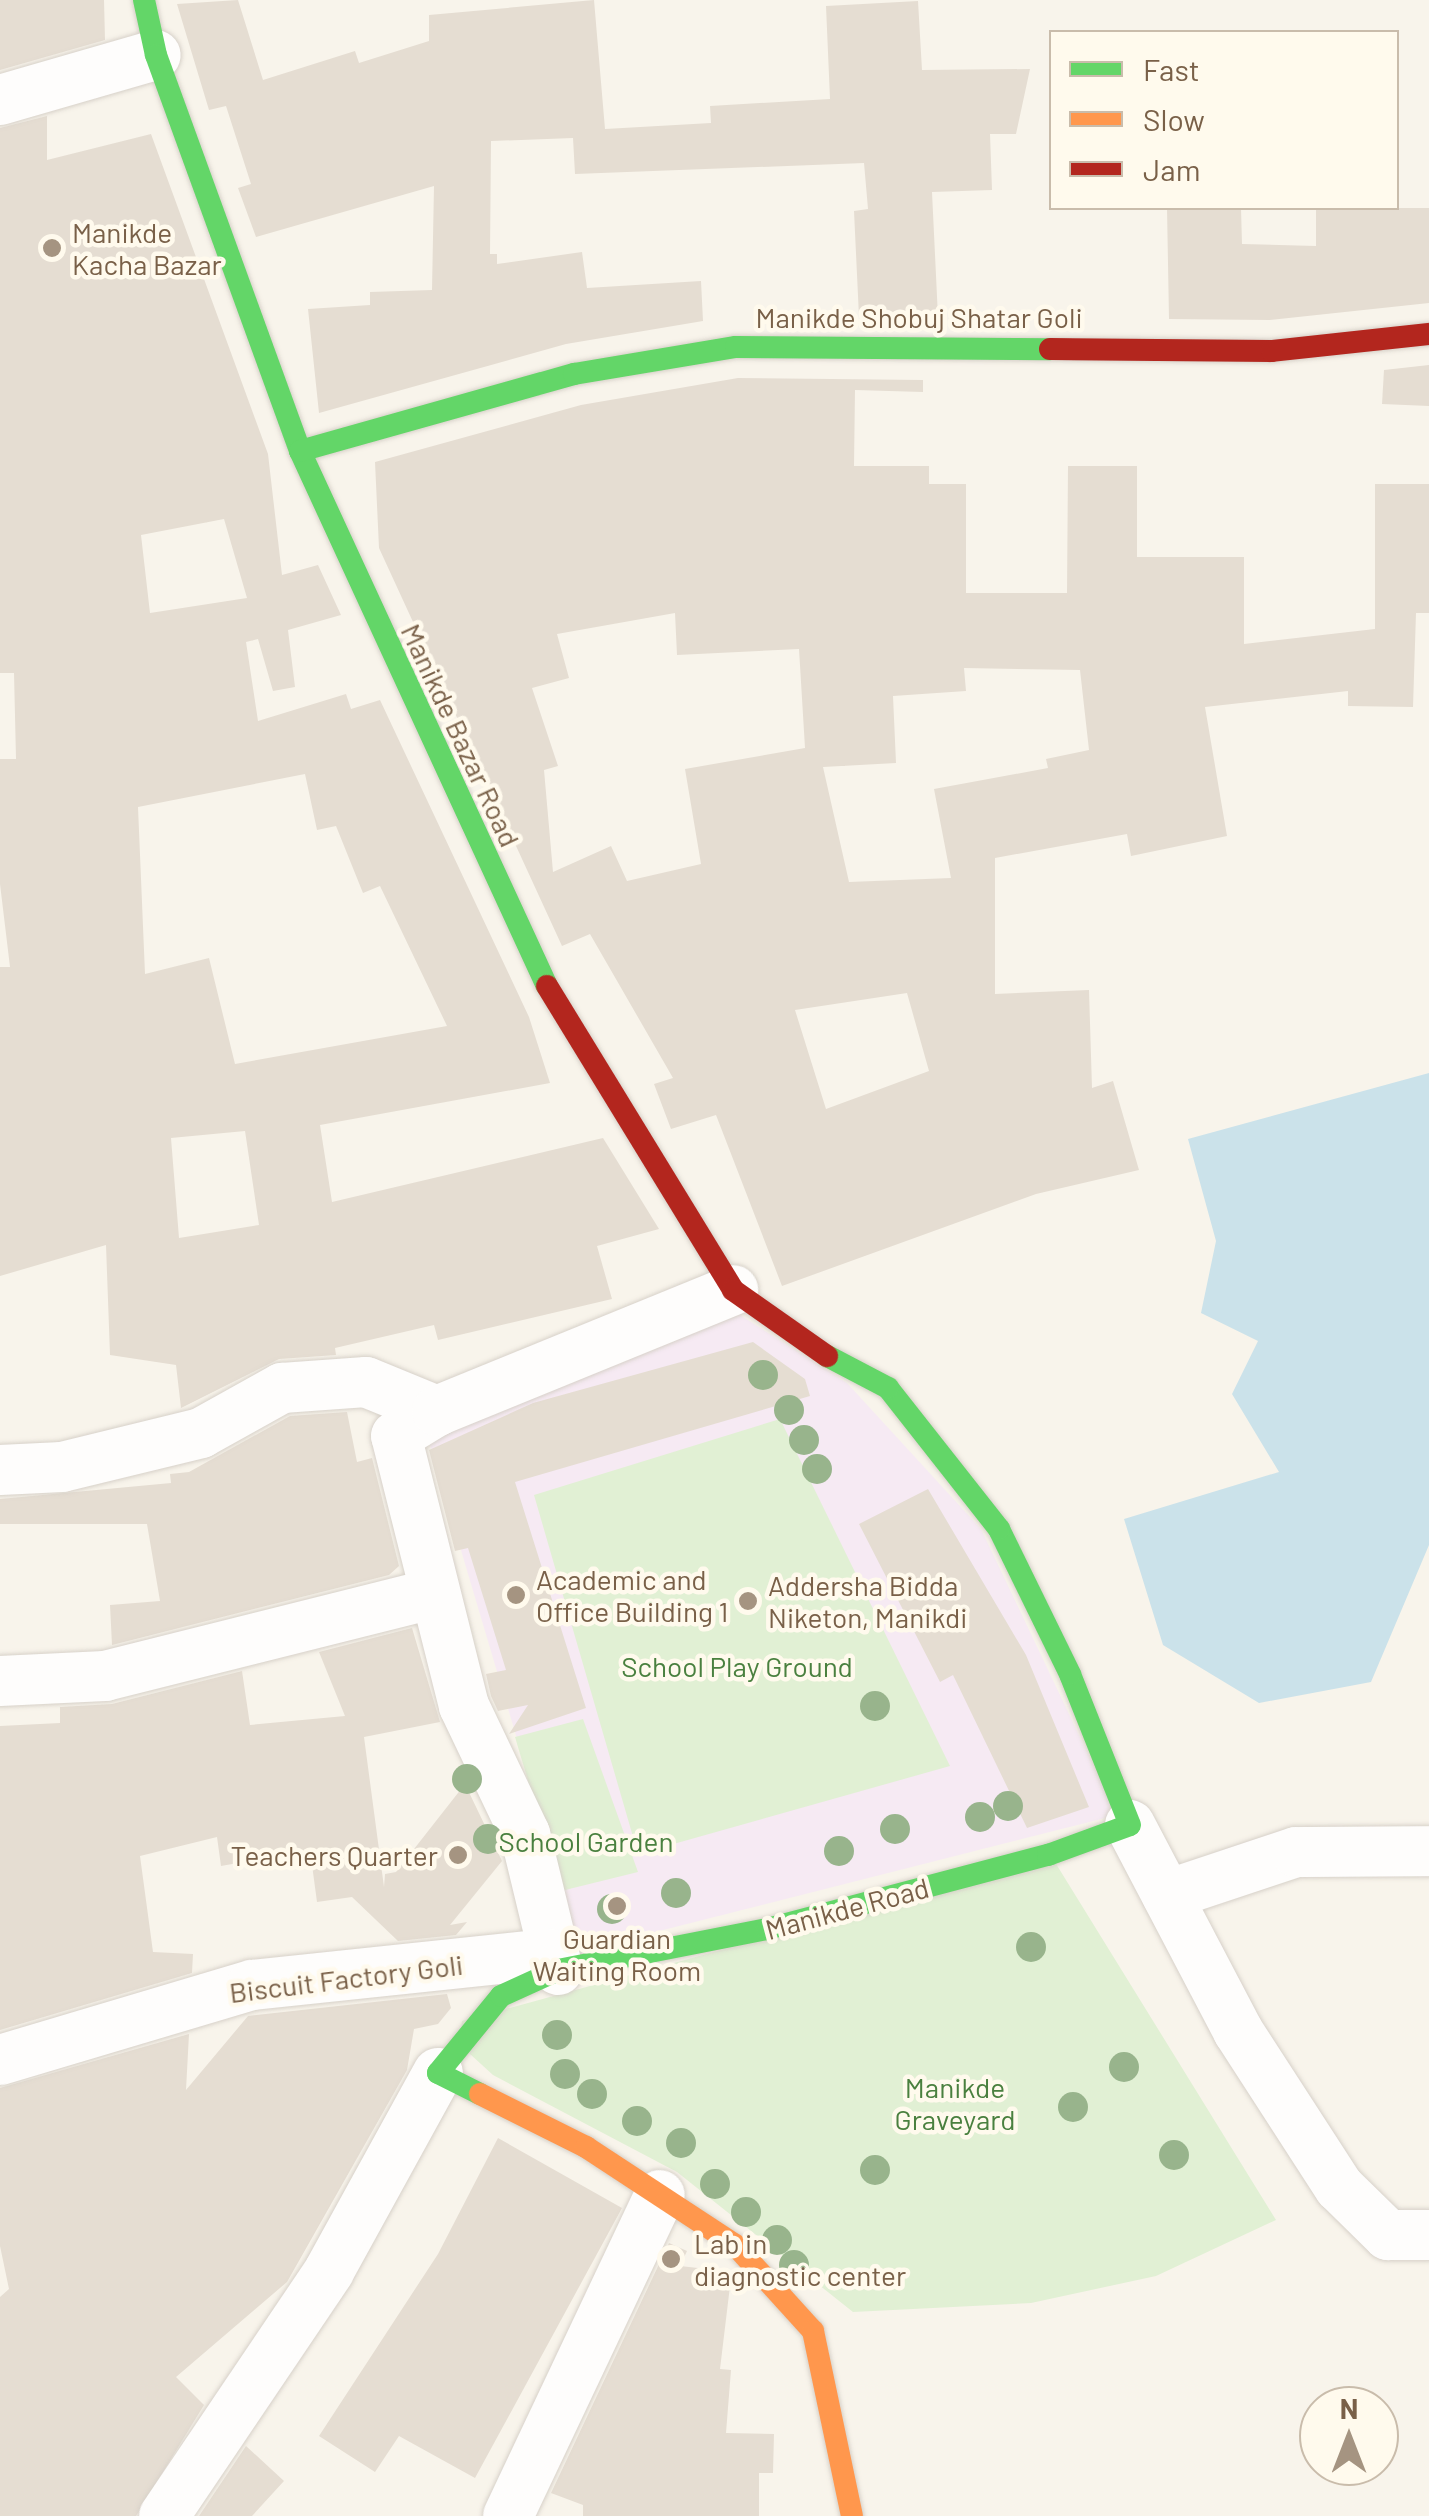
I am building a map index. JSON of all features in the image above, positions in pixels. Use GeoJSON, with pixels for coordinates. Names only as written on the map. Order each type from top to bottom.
{"type":"FeatureCollection","features":[{"type":"Feature","properties":{"kind":"street","name":"Manikde Bazar Road"},"geometry":{"type":"LineString","coordinates":[[144,0],[156,56],[300,451],[543,980],[734,1290],[834,1362],[888,1388],[999,1529],[1070,1674],[1130,1824]]}},
{"type":"Feature","properties":{"kind":"street"},"geometry":{"type":"LineString","coordinates":[[0,100],[156,56]]}},
{"type":"Feature","properties":{"kind":"street","name":"Manikde Shobuj Shatar Goli"},"geometry":{"type":"LineString","coordinates":[[300,451],[574,374],[736,346],[1272,351],[1429,334]]}},
{"type":"Feature","properties":{"kind":"street"},"geometry":{"type":"LineString","coordinates":[[554,1962],[525,1834],[464,1706],[396,1436],[437,1411],[734,1290]]}},
{"type":"Feature","properties":{"kind":"street"},"geometry":{"type":"LineString","coordinates":[[0,1470],[62,1467],[201,1433],[282,1388],[366,1382],[437,1411]]}},
{"type":"Feature","properties":{"kind":"street"},"geometry":{"type":"LineString","coordinates":[[0,1681],[105,1676],[436,1593]]}},
{"type":"Feature","properties":{"kind":"street"},"geometry":{"type":"LineString","coordinates":[[1130,1824],[1238,2031],[1338,2187],[1388,2234],[1429,2236]]}},
{"type":"Feature","properties":{"kind":"street","name":"Manikde Road"},"geometry":{"type":"LineString","coordinates":[[164,2516],[329,2271],[438,2073],[501,1996],[554,1962],[768,1930],[1048,1855],[1130,1824]]}},
{"type":"Feature","properties":{"kind":"street"},"geometry":{"type":"LineString","coordinates":[[1167,1895],[1296,1852],[1429,1850]]}},
{"type":"Feature","properties":{"kind":"street","name":"Biscuit Factory Goli"},"geometry":{"type":"LineString","coordinates":[[16,2054],[252,1985],[554,1962]]}},
{"type":"Feature","properties":{"kind":"street"},"geometry":{"type":"LineString","coordinates":[[438,2073],[586,2147],[735,2245],[813,2331],[852,2516]]}},
{"type":"Feature","properties":{"kind":"street"},"geometry":{"type":"LineString","coordinates":[[508,2516],[660,2195]]}},
{"type":"Feature","properties":{"kind":"shaded area","name":"Addersha Bidda Niketon, Manikdi"},"geometry":{"type":"Polygon","coordinates":[[[740,1315],[847,1383],[981,1529],[1117,1815],[580,1951],[425,1429],[740,1315]]]}},
{"type":"Feature","properties":{"kind":"green space","name":"School Play Ground"},"geometry":{"type":"Polygon","coordinates":[[[780,1419],[950,1766],[638,1854],[534,1495],[780,1419]]]}},
{"type":"Feature","properties":{"kind":"green space","name":"School Garden"},"geometry":{"type":"Polygon","coordinates":[[[583,1719],[638,1872],[561,1891],[515,1737],[583,1719]]]}},
{"type":"Feature","properties":{"kind":"green space","name":"Manikde Graveyard"},"geometry":{"type":"Polygon","coordinates":[[[1053,1859],[1276,2220],[1156,2276],[1031,2303],[853,2312],[677,2172],[493,2075],[459,2044],[462,2021],[1053,1859]]]}},
{"type":"Feature","properties":{"kind":"water"},"geometry":{"type":"Polygon","coordinates":[[[1429,1073],[1429,1545],[1371,1682],[1259,1703],[1163,1645],[1124,1519],[1279,1472],[1232,1394],[1258,1341],[1201,1313],[1216,1241],[1188,1139],[1429,1073]]]}},
{"type":"Feature","properties":{"kind":"building"},"geometry":{"type":"Polygon","coordinates":[[[0,0],[104,0],[105,40],[0,70],[0,0]]]}},
{"type":"Feature","properties":{"kind":"building"},"geometry":{"type":"Polygon","coordinates":[[[238,0],[263,80],[355,51],[359,63],[429,41],[429,15],[594,0],[605,129],[711,123],[710,106],[830,99],[826,6],[918,1],[922,70],[1030,69],[1016,134],[990,134],[992,190],[932,192],[938,317],[859,317],[854,211],[868,209],[864,163],[575,174],[573,138],[491,141],[490,254],[497,254],[497,264],[582,252],[587,288],[701,281],[703,321],[566,344],[319,413],[308,309],[370,305],[370,292],[432,290],[434,186],[256,237],[238,188],[251,184],[226,106],[209,110],[177,4],[238,0]]]}},
{"type":"Feature","properties":{"kind":"building"},"geometry":{"type":"Polygon","coordinates":[[[47,116],[47,160],[151,134],[268,454],[282,575],[318,565],[341,615],[288,630],[295,687],[273,691],[258,639],[246,642],[258,721],[346,694],[351,709],[380,700],[529,1017],[550,1083],[320,1125],[332,1202],[603,1138],[659,1229],[597,1246],[612,1299],[438,1340],[434,1325],[335,1348],[336,1355],[279,1359],[181,1408],[176,1365],[110,1355],[106,1245],[0,1276],[0,967],[10,967],[0,884],[0,759],[16,759],[14,673],[0,673],[0,128],[47,116]],[[224,519],[141,535],[150,613],[247,598],[224,519]],[[305,774],[138,807],[145,974],[209,958],[235,1064],[447,1026],[380,886],[363,893],[336,826],[317,830],[305,774]],[[245,1131],[171,1138],[179,1238],[259,1225],[245,1131]]]}},
{"type":"Feature","properties":{"kind":"building"},"geometry":{"type":"Polygon","coordinates":[[[1429,208],[1429,303],[1270,320],[1169,319],[1167,210],[1241,210],[1242,244],[1316,246],[1316,210],[1429,208]]]}},
{"type":"Feature","properties":{"kind":"building"},"geometry":{"type":"Polygon","coordinates":[[[1429,365],[1429,406],[1382,404],[1384,370],[1429,365]]]}},
{"type":"Feature","properties":{"kind":"building"},"geometry":{"type":"Polygon","coordinates":[[[738,378],[923,380],[923,392],[855,390],[854,466],[929,466],[929,484],[966,484],[966,593],[1067,593],[1068,466],[1137,466],[1137,557],[1244,557],[1244,644],[1375,629],[1375,484],[1429,484],[1429,613],[1416,613],[1413,707],[1348,706],[1348,691],[1205,707],[1227,836],[1131,856],[1127,834],[995,858],[995,994],[1089,990],[1092,1088],[1113,1081],[1139,1170],[1036,1194],[782,1286],[716,1115],[671,1129],[654,1084],[673,1078],[590,934],[562,946],[379,548],[375,462],[581,405],[738,378]],[[675,613],[557,634],[569,678],[532,688],[558,766],[544,770],[553,872],[611,846],[627,881],[701,864],[685,769],[805,748],[799,649],[677,655],[675,613]],[[964,668],[966,691],[893,696],[896,763],[823,767],[849,882],[951,878],[934,789],[1048,768],[1046,759],[1089,750],[1080,670],[964,668]],[[907,993],[795,1010],[826,1109],[929,1071],[907,993]]]}},
{"type":"Feature","properties":{"kind":"building","name":"Academic and Office Building 1"},"geometry":{"type":"Polygon","coordinates":[[[753,1342],[805,1379],[810,1396],[515,1482],[586,1708],[509,1734],[528,1705],[498,1711],[491,1696],[486,1674],[506,1670],[468,1548],[455,1551],[429,1450],[533,1403],[753,1342]]]}},
{"type":"Feature","properties":{"kind":"building"},"geometry":{"type":"Polygon","coordinates":[[[347,1412],[357,1462],[372,1458],[399,1566],[389,1575],[112,1645],[110,1605],[160,1601],[147,1524],[0,1524],[0,1499],[171,1483],[170,1474],[189,1472],[290,1416],[347,1412]]]}},
{"type":"Feature","properties":{"kind":"building"},"geometry":{"type":"Polygon","coordinates":[[[928,1489],[1026,1655],[1089,1807],[1027,1828],[953,1675],[940,1682],[859,1524],[928,1489]]]}},
{"type":"Feature","properties":{"kind":"building"},"geometry":{"type":"Polygon","coordinates":[[[412,1628],[440,1722],[364,1737],[384,1887],[385,1874],[396,1872],[465,1784],[502,1861],[450,1925],[467,1922],[456,1935],[398,1941],[352,1897],[317,1902],[310,1850],[221,1866],[217,1837],[140,1856],[153,1952],[193,1954],[192,1973],[0,2030],[0,1726],[60,1723],[60,1707],[112,1704],[242,1671],[250,1725],[345,1716],[319,1652],[412,1628]]]}},
{"type":"Feature","properties":{"kind":"building"},"geometry":{"type":"Polygon","coordinates":[[[447,1994],[451,2008],[438,2024],[414,2029],[407,2070],[287,2282],[176,2377],[204,2405],[136,2516],[0,2516],[0,2297],[9,2289],[0,2246],[0,2088],[189,2034],[186,2090],[248,2016],[447,1994]]]}},
{"type":"Feature","properties":{"kind":"building"},"geometry":{"type":"Polygon","coordinates":[[[498,2138],[622,2208],[475,2478],[399,2436],[375,2472],[319,2436],[438,2254],[498,2138]]]}},
{"type":"Feature","properties":{"kind":"building"},"geometry":{"type":"Polygon","coordinates":[[[669,2243],[687,2251],[680,2266],[716,2270],[730,2286],[720,2369],[731,2370],[726,2433],[774,2434],[773,2473],[759,2473],[759,2516],[583,2516],[583,2505],[551,2493],[669,2243]]]}},
{"type":"Feature","properties":{"kind":"building"},"geometry":{"type":"Polygon","coordinates":[[[246,2446],[284,2481],[252,2516],[199,2516],[246,2446]]]}},
{"type":"Feature","properties":{"kind":"traffic: fast"},"geometry":{"type":"LineString","coordinates":[[144,0],[156,55],[300,451],[547,986]]}},
{"type":"Feature","properties":{"kind":"traffic: fast"},"geometry":{"type":"LineString","coordinates":[[300,451],[574,374],[736,347],[1050,349]]}},
{"type":"Feature","properties":{"kind":"traffic: fast"},"geometry":{"type":"LineString","coordinates":[[480,2094],[438,2073],[501,1996],[558,1970],[767,1929],[1048,1855],[1130,1825],[1070,1674],[999,1529],[888,1388],[827,1356]]}},
{"type":"Feature","properties":{"kind":"traffic: slow"},"geometry":{"type":"LineString","coordinates":[[480,2094],[586,2147],[735,2245],[813,2331],[852,2516]]}},
{"type":"Feature","properties":{"kind":"traffic: jam"},"geometry":{"type":"LineString","coordinates":[[1050,349],[1272,351],[1429,334]]}},
{"type":"Feature","properties":{"kind":"traffic: jam"},"geometry":{"type":"LineString","coordinates":[[547,986],[733,1290],[827,1356]]}},
{"type":"Feature","properties":{"kind":"place","name":"Manikde Kacha Bazar"},"geometry":{"type":"Point","coordinates":[52,248]}},
{"type":"Feature","properties":{"kind":"place","name":"Academic and Office Building 1"},"geometry":{"type":"Point","coordinates":[516,1595]}},
{"type":"Feature","properties":{"kind":"place","name":"Addersha Bidda Niketon, Manikdi"},"geometry":{"type":"Point","coordinates":[748,1601]}},
{"type":"Feature","properties":{"kind":"place","name":"Teachers Quarter"},"geometry":{"type":"Point","coordinates":[458,1855]}},
{"type":"Feature","properties":{"kind":"place","name":"Guardian Waiting Room"},"geometry":{"type":"Point","coordinates":[617,1906]}},
{"type":"Feature","properties":{"kind":"place","name":"Lab in diagnostic center"},"geometry":{"type":"Point","coordinates":[671,2259]}}]}
